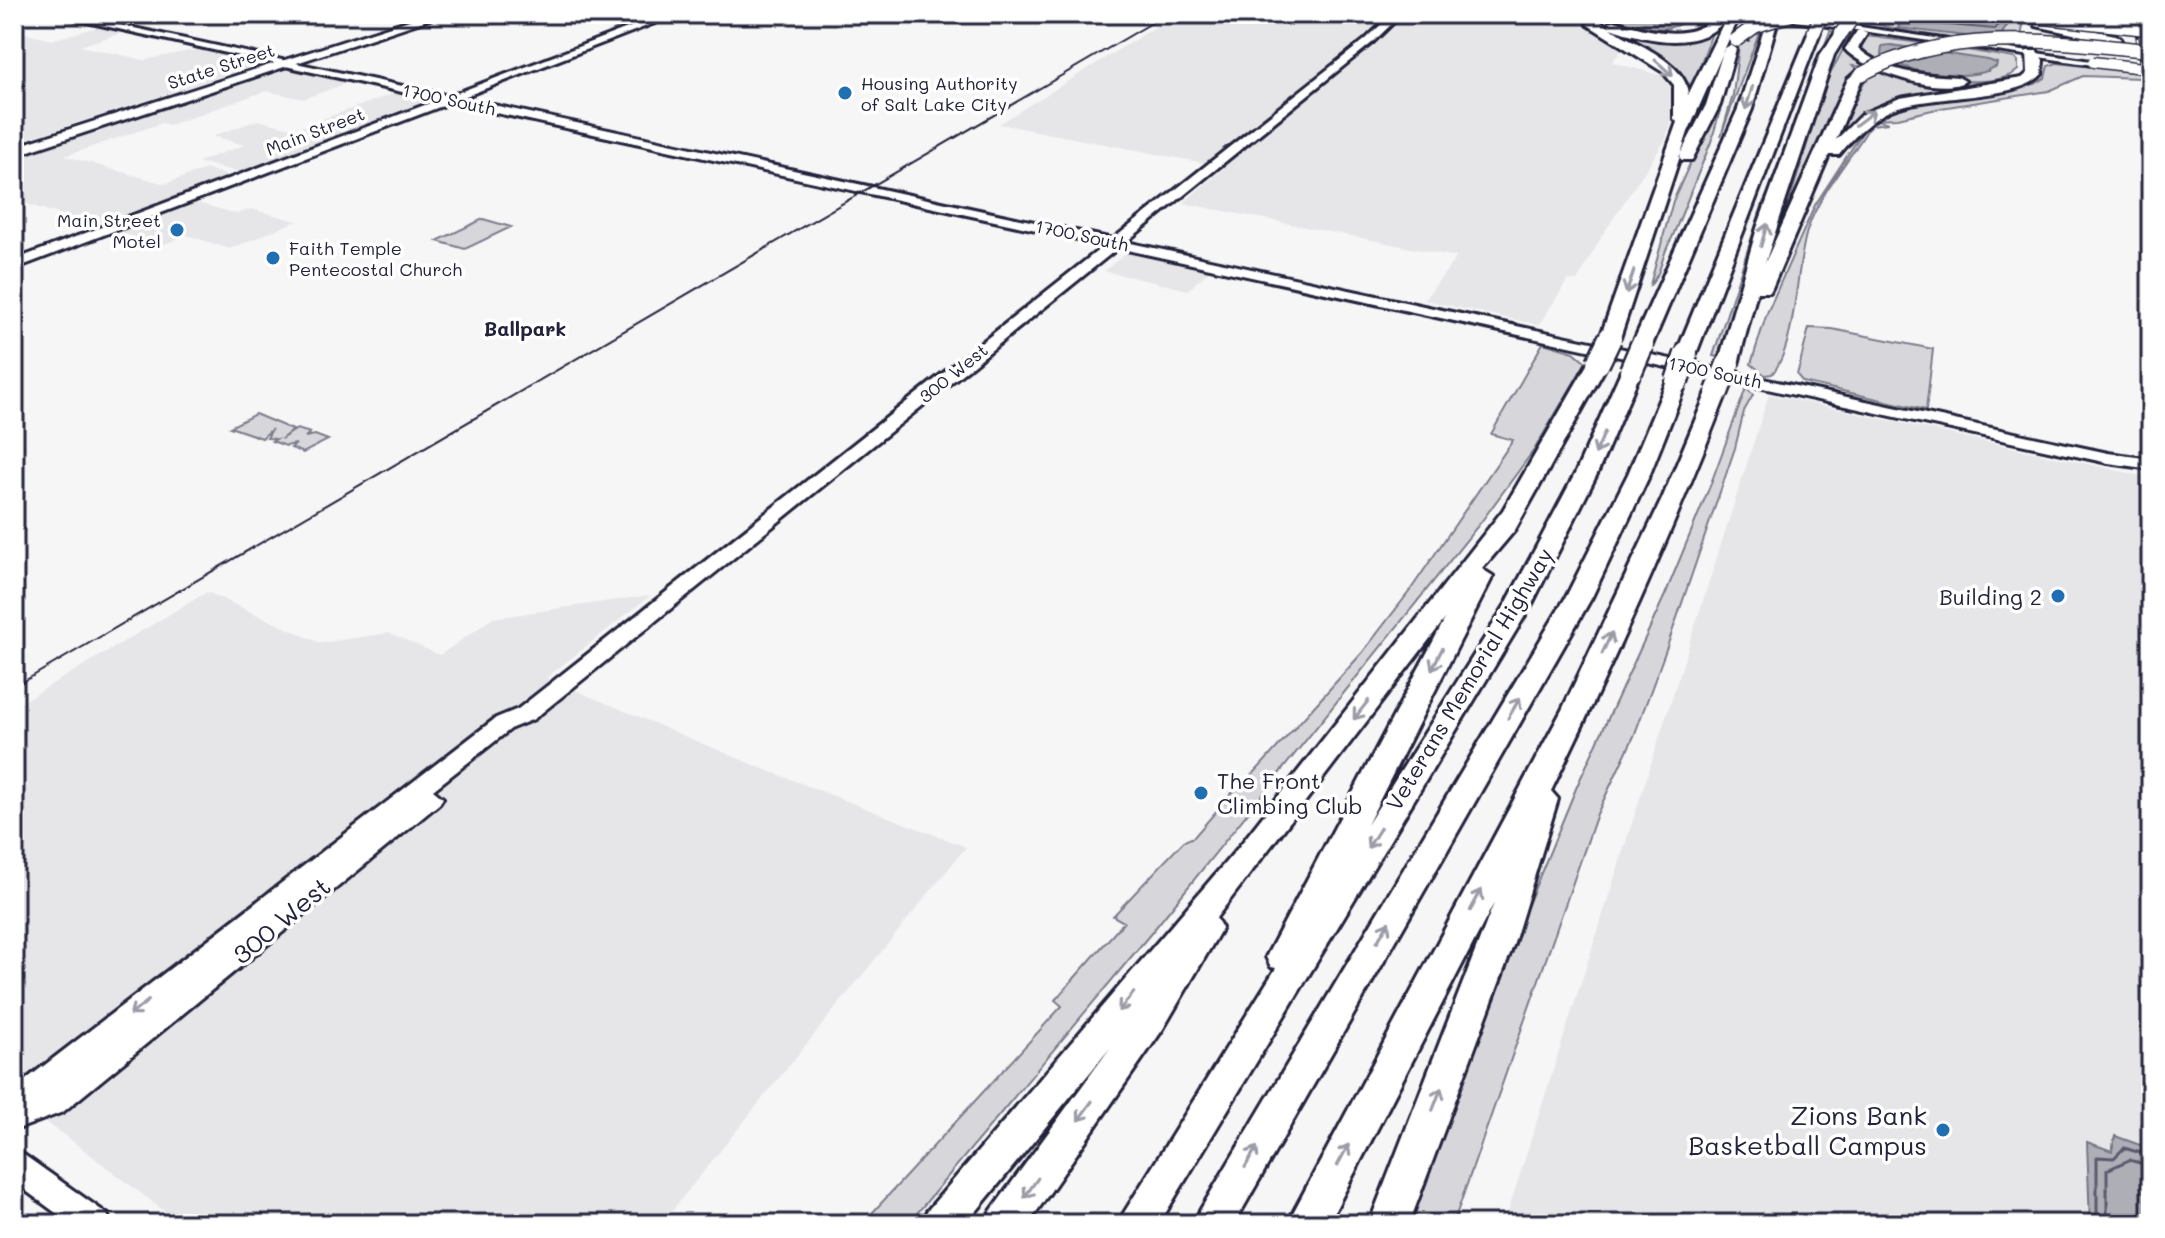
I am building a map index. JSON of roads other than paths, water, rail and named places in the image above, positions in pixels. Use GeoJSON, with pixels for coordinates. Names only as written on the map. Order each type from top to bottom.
{"type":"FeatureCollection","features":[{"type":"Feature","properties":{"kind":"highway"},"geometry":{"type":"LineString","coordinates":[[1590,14],[1592,22],[1648,54],[1668,69],[1681,85],[1683,100],[1679,136]]}},
{"type":"Feature","properties":{"kind":"highway"},"geometry":{"type":"LineString","coordinates":[[1606,14],[1608,21],[1618,27],[1666,35],[1704,31],[1728,15]]}},
{"type":"Feature","properties":{"kind":"highway"},"geometry":{"type":"LineString","coordinates":[[1649,227],[1697,139],[1735,42],[1755,26],[1793,14]]}},
{"type":"Feature","properties":{"kind":"highway"},"geometry":{"type":"LineString","coordinates":[[1212,1224],[1579,597],[1639,474],[1821,14]]}},
{"type":"Feature","properties":{"kind":"highway"},"geometry":{"type":"LineString","coordinates":[[2001,14],[2047,20],[2151,47]]}},
{"type":"Feature","properties":{"kind":"highway"},"geometry":{"type":"LineString","coordinates":[[2011,14],[2151,38]]}},
{"type":"Feature","properties":{"kind":"highway"},"geometry":{"type":"LineString","coordinates":[[2011,14],[2151,29]]}},
{"type":"Feature","properties":{"kind":"highway"},"geometry":{"type":"LineString","coordinates":[[1179,1159],[1511,515],[1610,338],[1679,136],[1728,15]]}},
{"type":"Feature","properties":{"kind":"highway","name":"Veterans Memorial Highway"},"geometry":{"type":"LineString","coordinates":[[1137,1224],[1519,604],[1586,474],[1691,234],[1745,109],[1774,19]]}},
{"type":"Feature","properties":{"kind":"highway"},"geometry":{"type":"LineString","coordinates":[[1802,202],[1847,132],[1879,108],[1932,94],[2023,82],[2035,74],[2036,60],[2032,54],[2027,58],[2023,71],[2014,77],[1982,82],[1899,73],[1862,59],[1851,49],[1857,22]]}},
{"type":"Feature","properties":{"kind":"highway"},"geometry":{"type":"LineString","coordinates":[[1723,378],[1766,228],[1827,55],[1857,22]]}},
{"type":"Feature","properties":{"kind":"highway"},"geometry":{"type":"LineString","coordinates":[[1691,234],[1728,92],[1735,42]]}},
{"type":"Feature","properties":{"kind":"highway"},"geometry":{"type":"LineString","coordinates":[[1307,1224],[1565,730],[1681,485],[1723,378],[1855,79],[1895,57],[1973,44],[2151,47]]}},
{"type":"Feature","properties":{"kind":"highway"},"geometry":{"type":"LineString","coordinates":[[941,1224],[1248,857],[1511,515]]}},
{"type":"Feature","properties":{"kind":"highway"},"geometry":{"type":"LineString","coordinates":[[1389,1224],[1497,943],[1565,730]]}},
{"type":"Feature","properties":{"kind":"highway"},"geometry":{"type":"LineString","coordinates":[[1005,1224],[1151,1019],[1248,857]]}},
{"type":"Feature","properties":{"kind":"main road","name":"State Street"},"geometry":{"type":"LineString","coordinates":[[280,63],[424,14]]}},
{"type":"Feature","properties":{"kind":"main road","name":"State Street"},"geometry":{"type":"LineString","coordinates":[[14,149],[439,14]]}},
{"type":"Feature","properties":{"kind":"street","name":"1700 South"},"geometry":{"type":"LineString","coordinates":[[56,14],[2108,458],[2151,464]]}},
{"type":"Feature","properties":{"kind":"street","name":"Main Street"},"geometry":{"type":"LineString","coordinates":[[14,265],[673,14]]}},
{"type":"Feature","properties":{"kind":"street","name":"300 West"},"geometry":{"type":"LineString","coordinates":[[1380,32],[1379,28],[1397,14]]}},
{"type":"Feature","properties":{"kind":"street","name":"300 West"},"geometry":{"type":"LineString","coordinates":[[19,1115],[34,1090],[504,723],[526,714],[1380,32],[1408,14]]}},
{"type":"Feature","properties":{"kind":"street"},"geometry":{"type":"LineString","coordinates":[[1752,14],[2151,69]]}},
{"type":"Feature","properties":{"kind":"street"},"geometry":{"type":"LineString","coordinates":[[2032,54],[2037,21],[2033,14]]}},
{"type":"Feature","properties":{"kind":"street","name":"1700 South"},"geometry":{"type":"LineString","coordinates":[[2108,458],[2121,465],[2151,472]]}},
{"type":"Feature","properties":{"kind":"street"},"geometry":{"type":"LineString","coordinates":[[14,1165],[96,1224]]}},
{"type":"Feature","properties":{"kind":"water"},"geometry":{"type":"Polygon","coordinates":[[[1618,14],[1689,14],[1690,17],[1674,26],[1656,29],[1618,21],[1618,14]]]}},
{"type":"Feature","properties":{"kind":"water"},"geometry":{"type":"Polygon","coordinates":[[[1904,14],[2014,14],[2001,35],[1973,37],[1898,28],[1904,14]]]}},
{"type":"Feature","properties":{"kind":"water"},"geometry":{"type":"Polygon","coordinates":[[[1882,46],[1997,63],[1996,67],[1985,72],[1968,75],[1928,73],[1903,66],[1881,54],[1882,46]]]}},
{"type":"Feature","properties":{"kind":"water"},"geometry":{"type":"Polygon","coordinates":[[[2115,1136],[2151,1149],[2151,1224],[2090,1224],[2087,1142],[2112,1151],[2115,1136]]]}},
{"type":"Feature","properties":{"kind":"tram line"},"geometry":{"type":"LineString","coordinates":[[14,687],[1167,14]]}},
{"type":"Feature","properties":{"kind":"tram line"},"geometry":{"type":"LineString","coordinates":[[2128,14],[2151,18]]}},
{"type":"Feature","properties":{"kind":"railway"},"geometry":{"type":"LineString","coordinates":[[2134,14],[2151,134]]}},
{"type":"Feature","properties":{"kind":"place","name":"Housing Authority of Salt Lake City"},"geometry":{"type":"Point","coordinates":[845,93]}},
{"type":"Feature","properties":{"kind":"place","name":"Main Street Motel"},"geometry":{"type":"Point","coordinates":[177,230]}},
{"type":"Feature","properties":{"kind":"place","name":"Faith Temple Pentecostal Church"},"geometry":{"type":"Point","coordinates":[273,258]}},
{"type":"Feature","properties":{"kind":"place","name":"Building 2"},"geometry":{"type":"Point","coordinates":[2058,596]}},
{"type":"Feature","properties":{"kind":"place","name":"The Front Climbing Club"},"geometry":{"type":"Point","coordinates":[1201,793]}},
{"type":"Feature","properties":{"kind":"place","name":"Zions Bank Basketball Campus"},"geometry":{"type":"Point","coordinates":[1943,1130]}},
{"type":"Feature","properties":{"kind":"district","name":"Ballpark"},"geometry":{"type":"Point","coordinates":[525,328]}}]}
